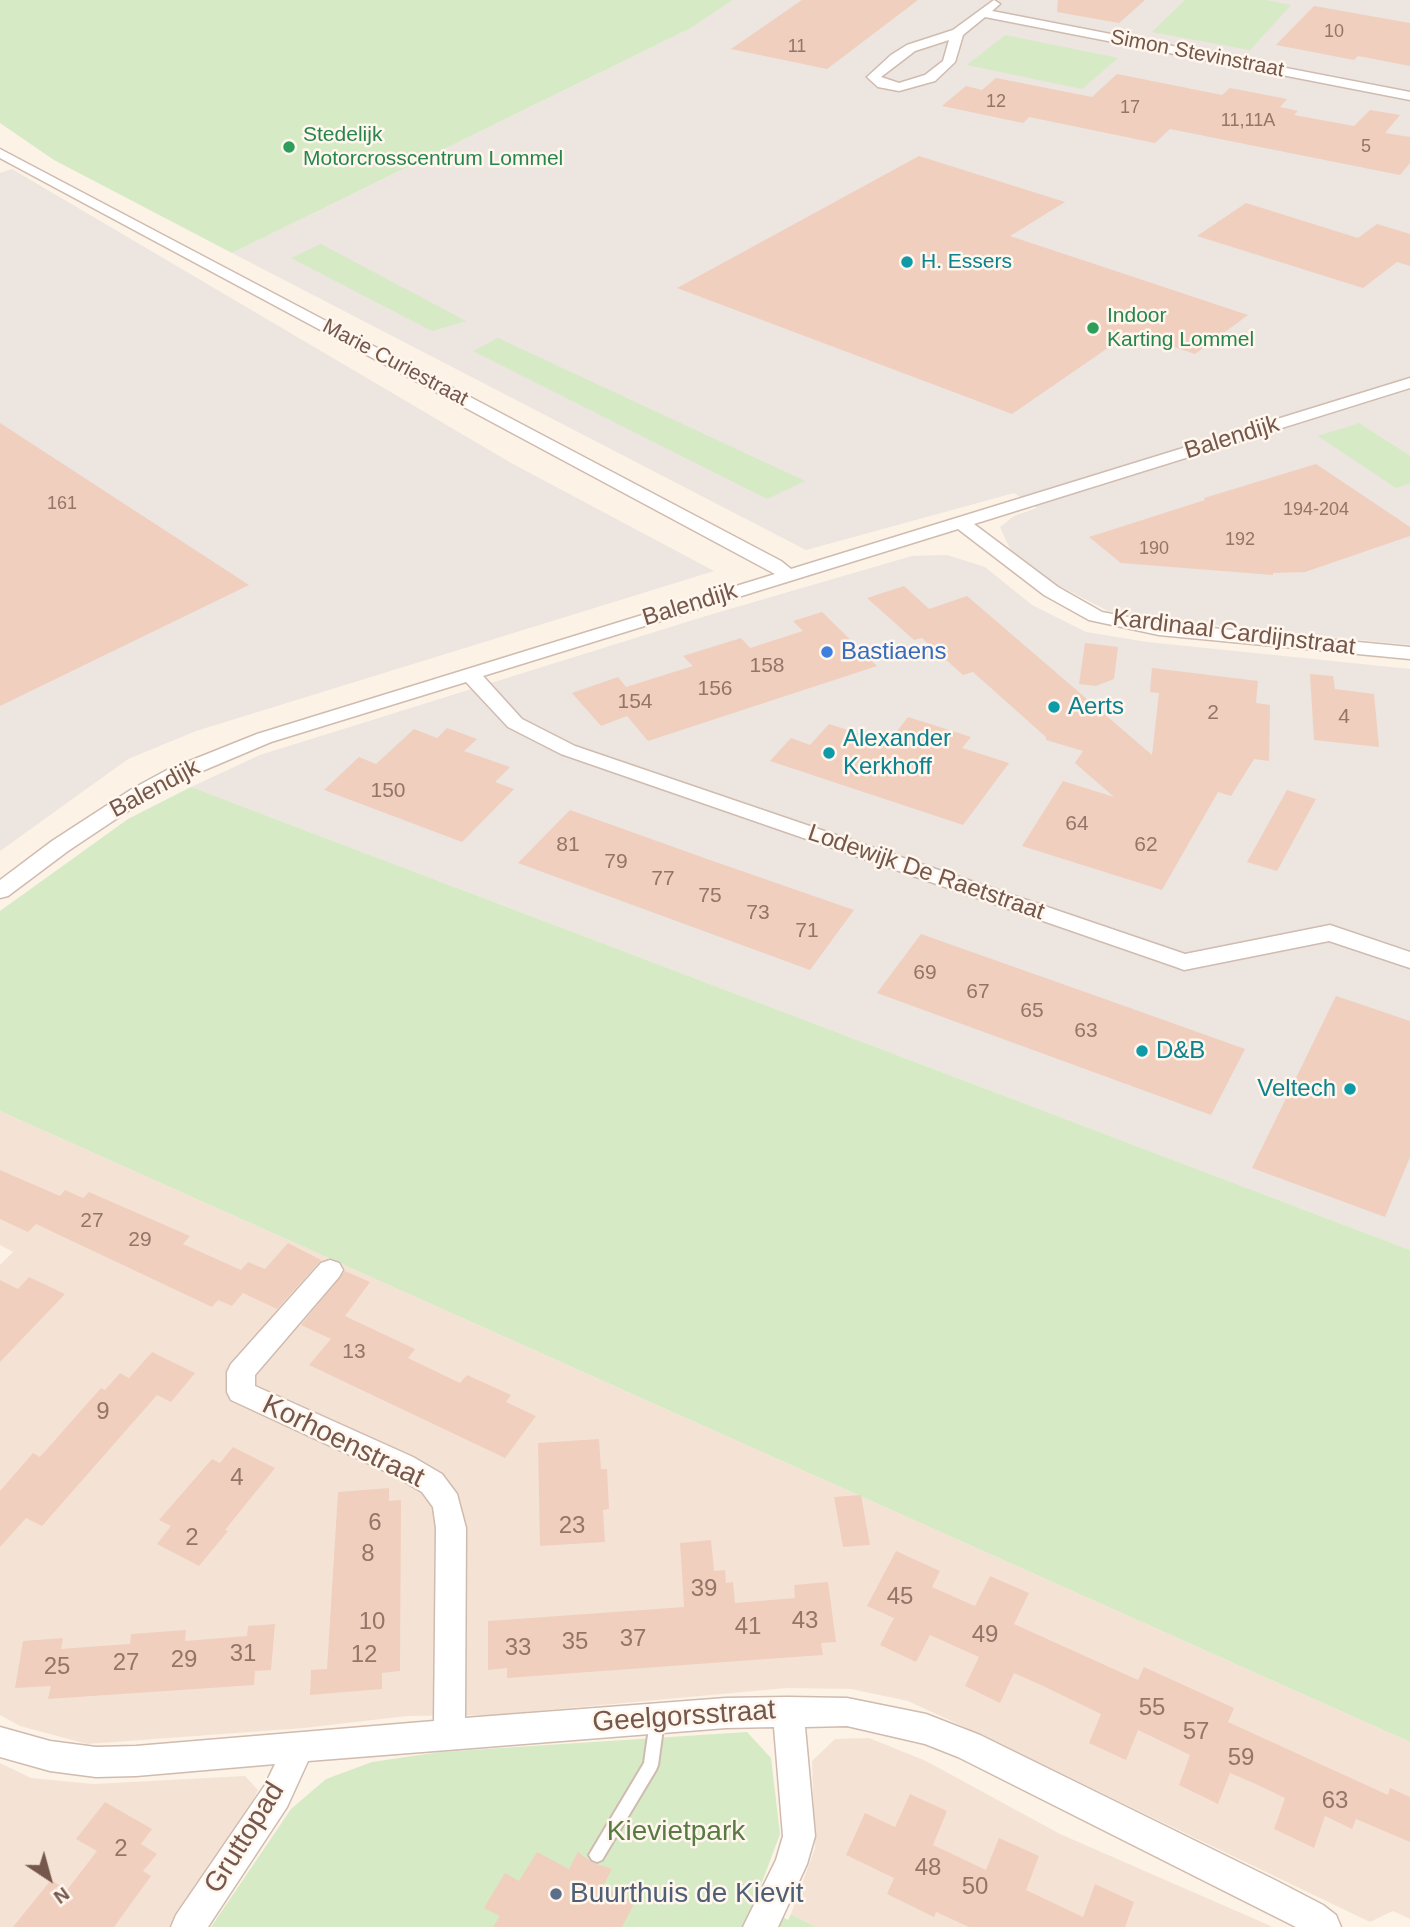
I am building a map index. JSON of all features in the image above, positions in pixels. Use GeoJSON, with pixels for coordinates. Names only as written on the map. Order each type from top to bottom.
{"type":"FeatureCollection","features":[{"type":"Feature","properties":{"kind":"street"},"geometry":{"type":"LineString","coordinates":[[957,33],[949,62],[930,78],[899,88],[883,84],[873,77],[911,48],[957,33],[1000,0]]}},
{"type":"Feature","properties":{"kind":"street","name":"Simon Stevinstraat"},"geometry":{"type":"LineString","coordinates":[[983,13],[1410,96]]}},
{"type":"Feature","properties":{"kind":"street","name":"Marie Curiestraat"},"geometry":{"type":"LineString","coordinates":[[0,153],[727,539],[775,565],[789,576]]}},
{"type":"Feature","properties":{"kind":"street","name":"Balendijk"},"geometry":{"type":"LineString","coordinates":[[0,891],[102,817],[174,775],[264,738],[1408,385]]}},
{"type":"Feature","properties":{"kind":"street","name":"Kardinaal Cardijnstraat"},"geometry":{"type":"LineString","coordinates":[[962,523],[1051,591],[1096,616],[1159,629],[1410,653]]}},
{"type":"Feature","properties":{"kind":"street","name":"Lodewijk De Raetstraat"},"geometry":{"type":"LineString","coordinates":[[469,673],[515,723],[568,750],[1184,962],[1330,933],[1410,960]]}},
{"type":"Feature","properties":{"kind":"street","name":"Korhoenstraat"},"geometry":{"type":"LineString","coordinates":[[330,1270],[242,1372],[241,1392],[403,1466],[432,1483],[447,1503],[451,1528],[449,1734]]}},
{"type":"Feature","properties":{"kind":"street"},"geometry":{"type":"LineString","coordinates":[[760,1927],[792,1864],[799,1836],[788,1711]]}},
{"type":"Feature","properties":{"kind":"street","name":"Geelgorsstraat"},"geometry":{"type":"LineString","coordinates":[[0,1742],[50,1756],[96,1762],[136,1761],[658,1718],[788,1711],[846,1712],[885,1718],[926,1729],[969,1746],[1263,1892],[1311,1917],[1324,1927]]}},
{"type":"Feature","properties":{"kind":"street","name":"Gruttopad"},"geometry":{"type":"LineString","coordinates":[[188,1927],[276,1796],[299,1746]]}},
{"type":"Feature","properties":{"kind":"lane"},"geometry":{"type":"LineString","coordinates":[[597,1855],[651,1765],[658,1718]]}},
{"type":"Feature","properties":{"kind":"shaded area"},"geometry":{"type":"Polygon","coordinates":[[[733,0],[1410,0],[1410,645],[1155,619],[1108,611],[1044,578],[1011,551],[1000,527],[1014,516],[1037,508],[1014,493],[806,550],[232,253],[691,28],[733,0]]]}},
{"type":"Feature","properties":{"kind":"shaded area"},"geometry":{"type":"Polygon","coordinates":[[[12,169],[511,463],[714,571],[196,731],[128,759],[0,851],[0,173],[12,169]]]}},
{"type":"Feature","properties":{"kind":"shaded area"},"geometry":{"type":"Polygon","coordinates":[[[947,555],[985,567],[1032,605],[1086,632],[1147,642],[1410,669],[1410,1250],[191,787],[260,755],[706,616],[912,556],[947,555]]]}},
{"type":"Feature","properties":{"kind":"shaded area"},"geometry":{"type":"Polygon","coordinates":[[[0,1111],[1410,1742],[1410,1919],[1393,1911],[1370,1922],[908,1701],[851,1689],[787,1688],[493,1715],[407,1716],[304,1728],[87,1744],[20,1726],[0,1715],[0,1265],[13,1252],[0,1245],[0,1111]]]}},
{"type":"Feature","properties":{"kind":"shaded area"},"geometry":{"type":"Polygon","coordinates":[[[869,1738],[926,1761],[1060,1834],[1273,1927],[816,1927],[791,1914],[815,1848],[812,1761],[835,1739],[869,1738]]]}},
{"type":"Feature","properties":{"kind":"shaded area"},"geometry":{"type":"Polygon","coordinates":[[[0,1763],[31,1778],[94,1784],[245,1776],[258,1790],[235,1835],[170,1927],[0,1927],[0,1763]]]}},
{"type":"Feature","properties":{"kind":"green space","name":"Stedelijk Motorcrosscentrum Lommel"},"geometry":{"type":"Polygon","coordinates":[[[0,0],[733,0],[691,28],[232,253],[54,160],[0,123],[0,0]]]}},
{"type":"Feature","properties":{"kind":"green space"},"geometry":{"type":"Polygon","coordinates":[[[1185,0],[1266,0],[1291,5],[1250,50],[1152,32],[1185,0]]]}},
{"type":"Feature","properties":{"kind":"green space"},"geometry":{"type":"Polygon","coordinates":[[[1005,35],[1118,58],[1082,89],[967,65],[1005,35]]]}},
{"type":"Feature","properties":{"kind":"green space"},"geometry":{"type":"Polygon","coordinates":[[[321,244],[466,321],[432,331],[291,258],[321,244]]]}},
{"type":"Feature","properties":{"kind":"green space"},"geometry":{"type":"Polygon","coordinates":[[[498,338],[805,481],[767,499],[473,351],[498,338]]]}},
{"type":"Feature","properties":{"kind":"green space"},"geometry":{"type":"Polygon","coordinates":[[[1359,423],[1410,456],[1410,483],[1396,488],[1318,436],[1359,423]]]}},
{"type":"Feature","properties":{"kind":"green space"},"geometry":{"type":"Polygon","coordinates":[[[191,787],[1410,1250],[1410,1742],[0,1111],[0,911],[128,819],[191,787]]]}},
{"type":"Feature","properties":{"kind":"green space","name":"Kievietpark"},"geometry":{"type":"Polygon","coordinates":[[[747,1732],[771,1758],[780,1834],[755,1901],[788,1920],[791,1914],[816,1927],[211,1927],[291,1809],[326,1779],[372,1762],[440,1752],[747,1732]]]}},
{"type":"Feature","properties":{"kind":"building"},"geometry":{"type":"Polygon","coordinates":[[[802,0],[918,0],[827,69],[731,49],[802,0]]]}},
{"type":"Feature","properties":{"kind":"building"},"geometry":{"type":"Polygon","coordinates":[[[1058,0],[1145,0],[1119,23],[1057,12],[1058,0]]]}},
{"type":"Feature","properties":{"kind":"building"},"geometry":{"type":"Polygon","coordinates":[[[1314,6],[1410,23],[1410,66],[1358,56],[1354,60],[1276,45],[1314,6]]]}},
{"type":"Feature","properties":{"kind":"building"},"geometry":{"type":"Polygon","coordinates":[[[1117,74],[1222,95],[1230,88],[1287,99],[1280,107],[1298,111],[1294,115],[1354,126],[1370,110],[1400,115],[1385,133],[1410,137],[1410,163],[1400,175],[1170,129],[1155,143],[1029,117],[1023,123],[942,106],[966,86],[982,90],[996,78],[1092,97],[1117,74]]]}},
{"type":"Feature","properties":{"kind":"building","name":"H. Essers"},"geometry":{"type":"Polygon","coordinates":[[[919,156],[1065,202],[1010,236],[1248,315],[1195,354],[1131,332],[1012,414],[677,288],[919,156]]]}},
{"type":"Feature","properties":{"kind":"building"},"geometry":{"type":"Polygon","coordinates":[[[1246,203],[1358,238],[1377,224],[1410,234],[1410,266],[1397,262],[1363,288],[1197,236],[1246,203]]]}},
{"type":"Feature","properties":{"kind":"building"},"geometry":{"type":"Polygon","coordinates":[[[0,423],[249,585],[0,706],[0,423]]]}},
{"type":"Feature","properties":{"kind":"building"},"geometry":{"type":"Polygon","coordinates":[[[1316,464],[1410,527],[1410,536],[1305,572],[1273,575],[1121,563],[1089,537],[1205,500],[1204,498],[1316,464]]]}},
{"type":"Feature","properties":{"kind":"building"},"geometry":{"type":"Polygon","coordinates":[[[904,586],[929,609],[967,596],[1152,755],[1159,693],[1150,692],[1152,668],[1258,681],[1256,703],[1270,705],[1269,761],[1254,759],[1231,796],[1218,792],[1162,890],[1022,846],[1063,781],[1114,797],[1075,763],[1083,751],[1046,740],[1046,737],[973,672],[963,675],[922,638],[914,640],[867,598],[904,586]]]}},
{"type":"Feature","properties":{"kind":"building"},"geometry":{"type":"Polygon","coordinates":[[[822,612],[877,666],[648,741],[627,716],[601,726],[572,693],[618,677],[626,687],[693,666],[683,656],[741,638],[750,648],[803,631],[793,621],[822,612]]]}},
{"type":"Feature","properties":{"kind":"building"},"geometry":{"type":"Polygon","coordinates":[[[1085,643],[1118,647],[1114,679],[1096,686],[1079,684],[1085,643]]]}},
{"type":"Feature","properties":{"kind":"building"},"geometry":{"type":"Polygon","coordinates":[[[1310,674],[1333,676],[1335,689],[1374,694],[1379,747],[1314,740],[1310,674]]]}},
{"type":"Feature","properties":{"kind":"building"},"geometry":{"type":"Polygon","coordinates":[[[908,717],[971,737],[962,748],[1009,763],[963,825],[770,761],[791,738],[810,745],[829,724],[888,743],[908,717]]]}},
{"type":"Feature","properties":{"kind":"building"},"geometry":{"type":"Polygon","coordinates":[[[447,728],[477,739],[464,751],[510,767],[495,782],[514,789],[462,842],[324,790],[359,757],[376,764],[414,729],[437,738],[447,728]]]}},
{"type":"Feature","properties":{"kind":"building"},"geometry":{"type":"Polygon","coordinates":[[[1287,790],[1316,799],[1277,871],[1247,862],[1287,790]]]}},
{"type":"Feature","properties":{"kind":"building"},"geometry":{"type":"Polygon","coordinates":[[[570,810],[854,910],[810,970],[518,863],[570,810]]]}},
{"type":"Feature","properties":{"kind":"building"},"geometry":{"type":"Polygon","coordinates":[[[921,934],[1245,1049],[1211,1115],[877,993],[921,934]]]}},
{"type":"Feature","properties":{"kind":"building","name":"Veltech"},"geometry":{"type":"Polygon","coordinates":[[[1336,996],[1410,1021],[1410,1157],[1385,1217],[1252,1168],[1336,996]]]}},
{"type":"Feature","properties":{"kind":"building"},"geometry":{"type":"Polygon","coordinates":[[[0,1170],[60,1196],[65,1190],[83,1198],[89,1192],[190,1236],[183,1244],[241,1270],[248,1262],[265,1269],[288,1243],[321,1260],[277,1309],[243,1293],[232,1306],[218,1300],[212,1307],[36,1224],[28,1232],[0,1219],[0,1170]]]}},
{"type":"Feature","properties":{"kind":"building"},"geometry":{"type":"Polygon","coordinates":[[[345,1271],[370,1282],[345,1316],[415,1349],[408,1358],[460,1383],[467,1375],[511,1395],[506,1402],[536,1416],[505,1458],[309,1365],[331,1339],[301,1325],[345,1271]]]}},
{"type":"Feature","properties":{"kind":"building"},"geometry":{"type":"Polygon","coordinates":[[[29,1277],[65,1294],[0,1362],[0,1280],[18,1289],[29,1277]]]}},
{"type":"Feature","properties":{"kind":"building"},"geometry":{"type":"Polygon","coordinates":[[[152,1352],[195,1373],[171,1402],[157,1395],[42,1526],[26,1518],[0,1547],[0,1491],[33,1453],[40,1457],[101,1388],[105,1390],[120,1373],[129,1378],[152,1352]]]}},
{"type":"Feature","properties":{"kind":"building"},"geometry":{"type":"Polygon","coordinates":[[[599,1439],[601,1469],[607,1469],[609,1509],[603,1510],[605,1542],[540,1546],[538,1443],[599,1439]]]}},
{"type":"Feature","properties":{"kind":"building"},"geometry":{"type":"Polygon","coordinates":[[[233,1447],[275,1468],[199,1566],[157,1544],[171,1526],[159,1520],[212,1459],[220,1463],[233,1447]]]}},
{"type":"Feature","properties":{"kind":"building"},"geometry":{"type":"Polygon","coordinates":[[[389,1488],[389,1501],[401,1500],[400,1671],[382,1673],[382,1689],[310,1695],[311,1670],[327,1669],[338,1492],[389,1488]]]}},
{"type":"Feature","properties":{"kind":"building"},"geometry":{"type":"Polygon","coordinates":[[[861,1495],[870,1545],[843,1547],[834,1497],[861,1495]]]}},
{"type":"Feature","properties":{"kind":"building"},"geometry":{"type":"Polygon","coordinates":[[[711,1540],[714,1571],[725,1570],[726,1583],[733,1582],[735,1603],[795,1598],[794,1585],[828,1582],[836,1642],[821,1643],[823,1655],[507,1678],[507,1668],[488,1670],[488,1621],[684,1607],[680,1543],[711,1540]]]}},
{"type":"Feature","properties":{"kind":"building"},"geometry":{"type":"Polygon","coordinates":[[[896,1551],[940,1571],[932,1587],[975,1606],[990,1576],[1029,1593],[1014,1624],[1138,1680],[1144,1667],[1234,1708],[1228,1722],[1388,1795],[1390,1788],[1410,1797],[1410,1842],[1356,1819],[1352,1829],[1325,1816],[1314,1848],[1274,1829],[1285,1798],[1258,1785],[1230,1773],[1218,1804],[1179,1785],[1190,1755],[1138,1730],[1126,1760],[1089,1743],[1101,1714],[1041,1685],[1014,1673],[1000,1703],[965,1686],[979,1657],[930,1635],[916,1662],[880,1645],[894,1618],[867,1606],[896,1551]]]}},
{"type":"Feature","properties":{"kind":"building"},"geometry":{"type":"Polygon","coordinates":[[[275,1624],[271,1670],[255,1671],[254,1685],[48,1699],[51,1686],[15,1688],[23,1641],[63,1638],[61,1649],[130,1644],[131,1634],[186,1630],[185,1641],[247,1636],[248,1626],[275,1624]]]}},
{"type":"Feature","properties":{"kind":"building"},"geometry":{"type":"Polygon","coordinates":[[[910,1794],[947,1811],[933,1845],[986,1870],[999,1838],[1039,1856],[1026,1890],[1083,1917],[1095,1884],[1134,1902],[1125,1927],[969,1927],[936,1912],[934,1917],[887,1894],[894,1878],[846,1855],[865,1813],[895,1827],[910,1794]]]}},
{"type":"Feature","properties":{"kind":"building"},"geometry":{"type":"Polygon","coordinates":[[[105,1802],[152,1829],[141,1844],[157,1854],[143,1871],[151,1876],[114,1927],[13,1927],[51,1880],[67,1890],[97,1851],[76,1839],[105,1802]]]}},
{"type":"Feature","properties":{"kind":"building","name":"Buurthuis de Kievit"},"geometry":{"type":"Polygon","coordinates":[[[537,1852],[569,1869],[578,1852],[591,1862],[612,1869],[603,1886],[635,1902],[622,1927],[493,1927],[500,1916],[484,1908],[505,1873],[519,1881],[537,1852]]]}},
{"type":"Feature","properties":{"kind":"place","name":"Stedelijk Motorcrosscentrum Lommel"},"geometry":{"type":"Point","coordinates":[289,147]}},
{"type":"Feature","properties":{"kind":"place","name":"H. Essers"},"geometry":{"type":"Point","coordinates":[907,262]}},
{"type":"Feature","properties":{"kind":"place","name":"Indoor Karting Lommel"},"geometry":{"type":"Point","coordinates":[1093,328]}},
{"type":"Feature","properties":{"kind":"place","name":"Bastiaens"},"geometry":{"type":"Point","coordinates":[827,652]}},
{"type":"Feature","properties":{"kind":"place","name":"Aerts"},"geometry":{"type":"Point","coordinates":[1054,707]}},
{"type":"Feature","properties":{"kind":"place","name":"Alexander Kerkhoff"},"geometry":{"type":"Point","coordinates":[829,753]}},
{"type":"Feature","properties":{"kind":"place","name":"D&B"},"geometry":{"type":"Point","coordinates":[1142,1051]}},
{"type":"Feature","properties":{"kind":"place","name":"Veltech"},"geometry":{"type":"Point","coordinates":[1350,1089]}},
{"type":"Feature","properties":{"kind":"place","name":"Buurthuis de Kievit"},"geometry":{"type":"Point","coordinates":[556,1894]}}]}
